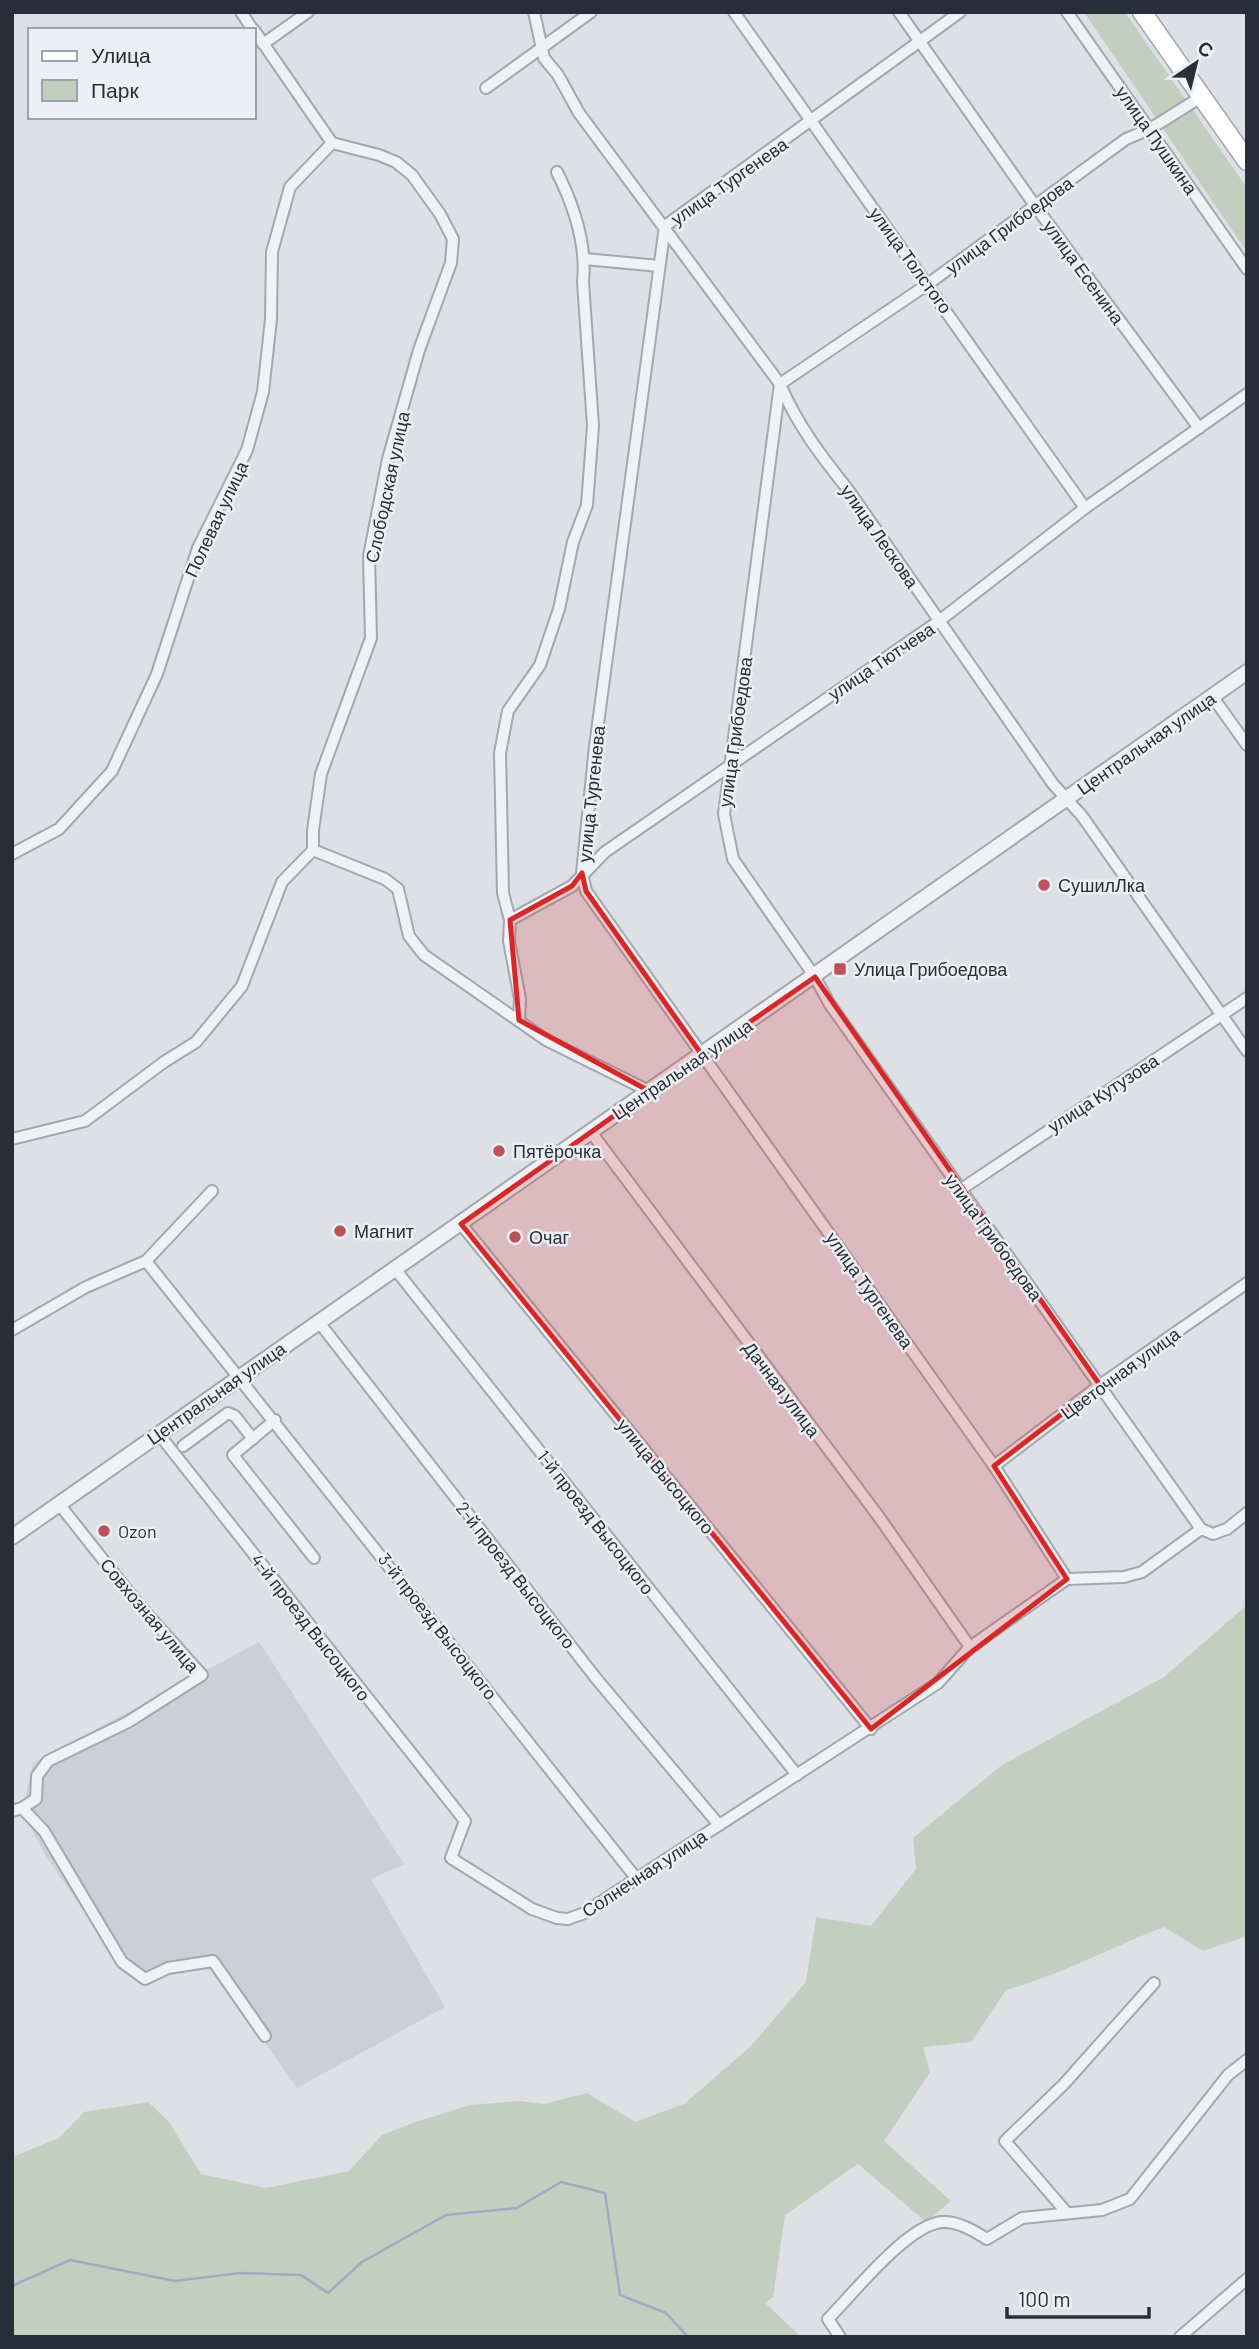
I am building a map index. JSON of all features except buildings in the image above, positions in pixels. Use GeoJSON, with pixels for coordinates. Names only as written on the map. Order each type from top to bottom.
{"type":"FeatureCollection","features":[{"type":"Feature","properties":{"kind":"main road"},"geometry":{"type":"LineString","coordinates":[[1142,12],[1247,161]]}},
{"type":"Feature","properties":{"kind":"street"},"geometry":{"type":"LineString","coordinates":[[242,12],[253,28]]}},
{"type":"Feature","properties":{"kind":"street"},"geometry":{"type":"LineString","coordinates":[[264,44],[308,12]]}},
{"type":"Feature","properties":{"kind":"street","name":"улица Лескова"},"geometry":{"type":"LineString","coordinates":[[534,12],[544,58],[558,75],[579,113],[666,226],[780,384],[792,412],[820,454],[1066,800],[1082,816],[1247,1051]]}},
{"type":"Feature","properties":{"kind":"street"},"geometry":{"type":"LineString","coordinates":[[486,88],[591,12]]}},
{"type":"Feature","properties":{"kind":"street","name":"улица Толстого"},"geometry":{"type":"LineString","coordinates":[[734,12],[1086,508]]}},
{"type":"Feature","properties":{"kind":"street","name":"улица Есенина"},"geometry":{"type":"LineString","coordinates":[[899,12],[1036,207],[1199,428]]}},
{"type":"Feature","properties":{"kind":"street","name":"улица Тургенева"},"geometry":{"type":"LineString","coordinates":[[960,12],[666,226],[595,746],[582,873],[586,891],[994,1466],[1066,1578]]}},
{"type":"Feature","properties":{"kind":"street","name":"улица Пушкина"},"geometry":{"type":"LineString","coordinates":[[1067,12],[1247,269]]}},
{"type":"Feature","properties":{"kind":"street"},"geometry":{"type":"LineString","coordinates":[[256,33],[332,143]]}},
{"type":"Feature","properties":{"kind":"street","name":"улица Грибоедова"},"geometry":{"type":"LineString","coordinates":[[1201,96],[1150,129],[1126,139],[929,284],[780,384],[723,814],[733,859],[815,978],[829,1003],[1201,1528]]}},
{"type":"Feature","properties":{"kind":"street","name":"Слободская улица"},"geometry":{"type":"LineString","coordinates":[[313,850],[321,774],[371,638],[369,556],[388,459],[419,351],[451,263],[453,239],[440,214],[412,175],[396,162],[332,143]]}},
{"type":"Feature","properties":{"kind":"street","name":"Полевая улица"},"geometry":{"type":"LineString","coordinates":[[12,854],[59,828],[112,771],[157,674],[198,548],[247,450],[263,392],[271,319],[272,252],[290,187],[332,143]]}},
{"type":"Feature","properties":{"kind":"street"},"geometry":{"type":"LineString","coordinates":[[519,1020],[520,999],[509,941],[510,920],[503,893],[500,753],[508,711],[540,665],[559,609],[573,542],[586,505],[593,426],[583,282],[585,259],[570,198],[557,172]]}},
{"type":"Feature","properties":{"kind":"street"},"geometry":{"type":"LineString","coordinates":[[585,259],[659,266]]}},
{"type":"Feature","properties":{"kind":"street","name":"улица Тютчева"},"geometry":{"type":"LineString","coordinates":[[510,920],[572,886],[605,852],[939,621],[1086,508],[1247,394]]}},
{"type":"Feature","properties":{"kind":"street","name":"Центральная улица"},"geometry":{"type":"LineString","coordinates":[[12,1537],[240,1375],[815,978],[1247,672]]}},
{"type":"Feature","properties":{"kind":"street"},"geometry":{"type":"LineString","coordinates":[[1212,696],[1247,745]]}},
{"type":"Feature","properties":{"kind":"street"},"geometry":{"type":"LineString","coordinates":[[12,1139],[85,1121],[163,1062],[196,1042],[242,986],[282,882],[313,850],[385,879],[398,889],[409,936],[424,955],[546,1040],[649,1091]]}},
{"type":"Feature","properties":{"kind":"street","name":"улица Кутузова"},"geometry":{"type":"LineString","coordinates":[[960,1190],[1110,1086],[1247,998]]}},
{"type":"Feature","properties":{"kind":"street","name":"Дачная улица"},"geometry":{"type":"LineString","coordinates":[[591,1132],[879,1517],[970,1647]]}},
{"type":"Feature","properties":{"kind":"street"},"geometry":{"type":"LineString","coordinates":[[12,1330],[86,1287],[146,1261],[212,1191]]}},
{"type":"Feature","properties":{"kind":"street","name":"улица Высоцкого"},"geometry":{"type":"LineString","coordinates":[[461,1224],[871,1729]]}},
{"type":"Feature","properties":{"kind":"street","name":"3-й проезд Высоцкого"},"geometry":{"type":"LineString","coordinates":[[146,1261],[240,1375],[636,1878]]}},
{"type":"Feature","properties":{"kind":"street","name":"1-й проезд Высоцкого"},"geometry":{"type":"LineString","coordinates":[[395,1269],[797,1775]]}},
{"type":"Feature","properties":{"kind":"street","name":"Цветочная улица"},"geometry":{"type":"LineString","coordinates":[[994,1466],[1100,1385],[1247,1283]]}},
{"type":"Feature","properties":{"kind":"street","name":"2-й проезд Высоцкого"},"geometry":{"type":"LineString","coordinates":[[318,1321],[595,1677],[719,1825]]}},
{"type":"Feature","properties":{"kind":"street"},"geometry":{"type":"LineString","coordinates":[[183,1446],[228,1413],[234,1416],[253,1439]]}},
{"type":"Feature","properties":{"kind":"street"},"geometry":{"type":"LineString","coordinates":[[275,1420],[233,1455],[314,1558]]}},
{"type":"Feature","properties":{"kind":"street","name":"4-й проезд Высоцкого"},"geometry":{"type":"LineString","coordinates":[[158,1433],[465,1821],[451,1858]]}},
{"type":"Feature","properties":{"kind":"street","name":"Совхозная улица"},"geometry":{"type":"LineString","coordinates":[[59,1504],[139,1605],[202,1675],[128,1722],[48,1760],[37,1776],[36,1799],[17,1809],[44,1830],[122,1962],[145,1979],[168,1968],[213,1961],[265,2036]]}},
{"type":"Feature","properties":{"kind":"street"},"geometry":{"type":"LineString","coordinates":[[871,1729],[938,1683],[970,1647],[1066,1578],[1124,1577],[1142,1572],[1201,1528],[1213,1534],[1227,1529],[1247,1513]]}},
{"type":"Feature","properties":{"kind":"street","name":"Солнечная улица"},"geometry":{"type":"LineString","coordinates":[[451,1858],[532,1909],[568,1919],[582,1914],[871,1729]]}},
{"type":"Feature","properties":{"kind":"street"},"geometry":{"type":"LineString","coordinates":[[1067,2213],[1005,2141],[1064,2084],[1154,1983]]}},
{"type":"Feature","properties":{"kind":"street"},"geometry":{"type":"LineString","coordinates":[[840,2337],[828,2319],[920,2229],[942,2222],[952,2223],[987,2239],[1022,2218],[1102,2210],[1130,2199],[1228,2075],[1247,2060]]}},
{"type":"Feature","properties":{"kind":"street"},"geometry":{"type":"LineString","coordinates":[[1180,2337],[1247,2279]]}},
{"type":"Feature","properties":{"kind":"highlighted area"},"geometry":{"type":"Polygon","coordinates":[[[582,873],[586,891],[702,1055],[815,977],[1100,1385],[994,1466],[1067,1579],[871,1729],[461,1224],[649,1091],[519,1020],[510,920],[572,886],[582,873]]]}},
{"type":"Feature","properties":{"kind":"shaded area"},"geometry":{"type":"Polygon","coordinates":[[[259,1642],[404,1864],[371,1879],[445,2007],[297,2088],[210,1964],[145,1979],[125,1970],[46,1856],[22,1812],[33,1763],[259,1642]]]}},
{"type":"Feature","properties":{"kind":"green space"},"geometry":{"type":"Polygon","coordinates":[[[1084,12],[1125,12],[1247,188],[1247,252],[1084,12]]]}},
{"type":"Feature","properties":{"kind":"green space"},"geometry":{"type":"Polygon","coordinates":[[[1247,1605],[1247,1936],[1203,1951],[1164,1927],[1046,1977],[1006,1990],[971,2042],[923,2047],[930,2072],[884,2141],[951,2201],[926,2222],[858,2164],[785,2215],[773,2297],[765,2303],[801,2337],[12,2337],[12,2157],[59,2138],[84,2112],[148,2102],[169,2122],[201,2174],[266,2188],[349,2171],[382,2135],[470,2105],[519,2101],[544,2104],[587,2093],[635,2122],[684,2104],[750,2047],[806,1982],[816,1917],[871,1926],[916,1869],[913,1838],[1002,1765],[1164,1677],[1247,1605]]]}},
{"type":"Feature","properties":{"kind":"waterway"},"geometry":{"type":"LineString","coordinates":[[12,2286],[70,2260],[175,2281],[240,2273],[301,2275],[328,2293],[362,2262],[446,2215],[517,2208],[561,2182],[605,2193],[620,2295],[666,2313],[688,2337]]}},
{"type":"Feature","properties":{"kind":"place","name":"СушилЛка"},"geometry":{"type":"Point","coordinates":[1044,885]}},
{"type":"Feature","properties":{"kind":"place","name":"Улица Грибоедова"},"geometry":{"type":"Point","coordinates":[840,969]}},
{"type":"Feature","properties":{"kind":"place","name":"Пятёрочка"},"geometry":{"type":"Point","coordinates":[499,1151]}},
{"type":"Feature","properties":{"kind":"place","name":"Магнит"},"geometry":{"type":"Point","coordinates":[340,1231]}},
{"type":"Feature","properties":{"kind":"place","name":"Очаг"},"geometry":{"type":"Point","coordinates":[515,1237]}},
{"type":"Feature","properties":{"kind":"place","name":"Ozon"},"geometry":{"type":"Point","coordinates":[104,1531]}}]}
